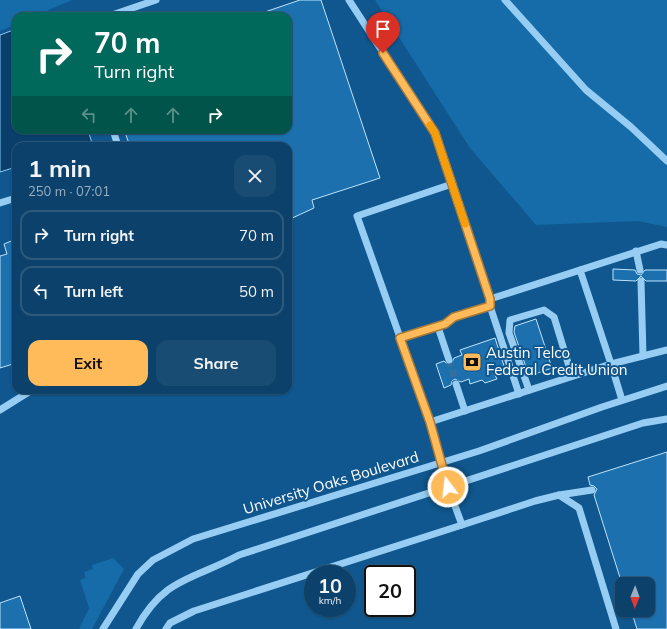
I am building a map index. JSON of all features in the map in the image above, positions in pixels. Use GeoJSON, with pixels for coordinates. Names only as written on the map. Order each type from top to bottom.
{"type":"FeatureCollection","features":[{"type":"Feature","properties":{"kind":"street"},"geometry":{"type":"LineString","coordinates":[[120,12],[156,0]]}},
{"type":"Feature","properties":{"kind":"street"},"geometry":{"type":"LineString","coordinates":[[349,0],[435,133],[519,394]]}},
{"type":"Feature","properties":{"kind":"street"},"geometry":{"type":"LineString","coordinates":[[505,0],[586,90],[631,127],[667,161]]}},
{"type":"Feature","properties":{"kind":"street"},"geometry":{"type":"LineString","coordinates":[[452,184],[357,216],[430,422],[448,487],[462,525]]}},
{"type":"Feature","properties":{"kind":"street"},"geometry":{"type":"LineString","coordinates":[[0,203],[12,199]]}},
{"type":"Feature","properties":{"kind":"street"},"geometry":{"type":"LineString","coordinates":[[400,338],[438,326],[454,317],[580,270],[660,244],[667,245]]}},
{"type":"Feature","properties":{"kind":"street"},"geometry":{"type":"LineString","coordinates":[[636,252],[640,270]]}},
{"type":"Feature","properties":{"kind":"street"},"geometry":{"type":"LineString","coordinates":[[580,270],[622,400]]}},
{"type":"Feature","properties":{"kind":"street"},"geometry":{"type":"LineString","coordinates":[[641,281],[644,356]]}},
{"type":"Feature","properties":{"kind":"street"},"geometry":{"type":"LineString","coordinates":[[529,390],[509,333],[510,320],[544,310],[554,317],[572,376]]}},
{"type":"Feature","properties":{"kind":"street"},"geometry":{"type":"LineString","coordinates":[[438,326],[449,360]]}},
{"type":"Feature","properties":{"kind":"street"},"geometry":{"type":"LineString","coordinates":[[430,422],[611,364],[667,350]]}},
{"type":"Feature","properties":{"kind":"street"},"geometry":{"type":"LineString","coordinates":[[456,384],[465,411]]}},
{"type":"Feature","properties":{"kind":"street","name":"University Oaks Boulevard"},"geometry":{"type":"LineString","coordinates":[[103,629],[138,574],[153,560],[193,539],[442,463],[622,400],[667,386]]}},
{"type":"Feature","properties":{"kind":"street"},"geometry":{"type":"LineString","coordinates":[[0,410],[26,394]]}},
{"type":"Feature","properties":{"kind":"street"},"geometry":{"type":"LineString","coordinates":[[136,629],[144,613],[158,597],[181,580],[239,555],[643,424],[667,419]]}},
{"type":"Feature","properties":{"kind":"street"},"geometry":{"type":"LineString","coordinates":[[166,629],[170,623],[194,611],[535,501],[559,495],[592,490]]}},
{"type":"Feature","properties":{"kind":"street"},"geometry":{"type":"LineString","coordinates":[[559,495],[579,508],[616,629]]}},
{"type":"Feature","properties":{"kind":"shaded area"},"geometry":{"type":"Polygon","coordinates":[[[0,0],[72,0],[44,12],[12,12],[12,26],[0,31],[0,0]]]}},
{"type":"Feature","properties":{"kind":"shaded area"},"geometry":{"type":"Polygon","coordinates":[[[375,0],[667,0],[667,227],[638,221],[536,225],[470,148],[375,0]]]}},
{"type":"Feature","properties":{"kind":"shaded area"},"geometry":{"type":"Polygon","coordinates":[[[12,30],[12,134],[89,134],[92,142],[12,142],[12,168],[0,172],[0,35],[12,30]]]}},
{"type":"Feature","properties":{"kind":"shaded area"},"geometry":{"type":"Polygon","coordinates":[[[113,558],[124,569],[92,629],[79,629],[89,608],[80,580],[86,578],[84,572],[93,569],[92,565],[113,558]]]}},
{"type":"Feature","properties":{"kind":"building"},"geometry":{"type":"Polygon","coordinates":[[[300,0],[321,0],[380,178],[312,200],[314,208],[292,218],[292,142],[128,142],[126,134],[292,134],[292,12],[265,12],[300,0]]]}},
{"type":"Feature","properties":{"kind":"building"},"geometry":{"type":"Polygon","coordinates":[[[12,241],[12,364],[0,368],[0,256],[7,254],[4,244],[12,241]]]}},
{"type":"Feature","properties":{"kind":"building"},"geometry":{"type":"Polygon","coordinates":[[[613,269],[635,270],[637,274],[641,275],[645,270],[667,270],[667,281],[646,281],[641,276],[636,281],[613,280],[613,269]]]}},
{"type":"Feature","properties":{"kind":"building"},"geometry":{"type":"Polygon","coordinates":[[[536,319],[552,368],[529,376],[514,332],[515,326],[536,319]]]}},
{"type":"Feature","properties":{"kind":"building","name":"Austin Telco Federal Credit Union"},"geometry":{"type":"Polygon","coordinates":[[[495,338],[506,372],[495,375],[497,379],[485,383],[482,380],[470,384],[469,379],[461,382],[455,379],[452,381],[451,385],[444,388],[436,364],[444,361],[448,365],[451,365],[454,358],[462,355],[460,350],[495,338]]]}},
{"type":"Feature","properties":{"kind":"building"},"geometry":{"type":"Polygon","coordinates":[[[667,452],[667,629],[637,629],[633,617],[655,617],[655,577],[620,577],[594,495],[597,489],[590,485],[588,477],[667,452]]]}},
{"type":"Feature","properties":{"kind":"building"},"geometry":{"type":"Polygon","coordinates":[[[20,596],[31,629],[0,629],[0,603],[20,596]]]}},
{"type":"Feature","properties":{"kind":"tunnel"},"geometry":{"type":"LineString","coordinates":[[449,360],[456,384]]}},
{"type":"Feature","properties":{"kind":"slow traffic"},"geometry":{"type":"LineString","coordinates":[[430,125],[435,133],[465,224]]}},
{"type":"Feature","properties":{"kind":"place","name":"Austin Telco Federal Credit Union"},"geometry":{"type":"Point","coordinates":[472,362]}},
{"type":"Feature","properties":{"kind":"route"},"geometry":{"type":"LineString","coordinates":[[383,53],[435,133],[490,299],[490,306],[454,317],[445,324],[400,338],[430,422],[448,487]]}}]}
